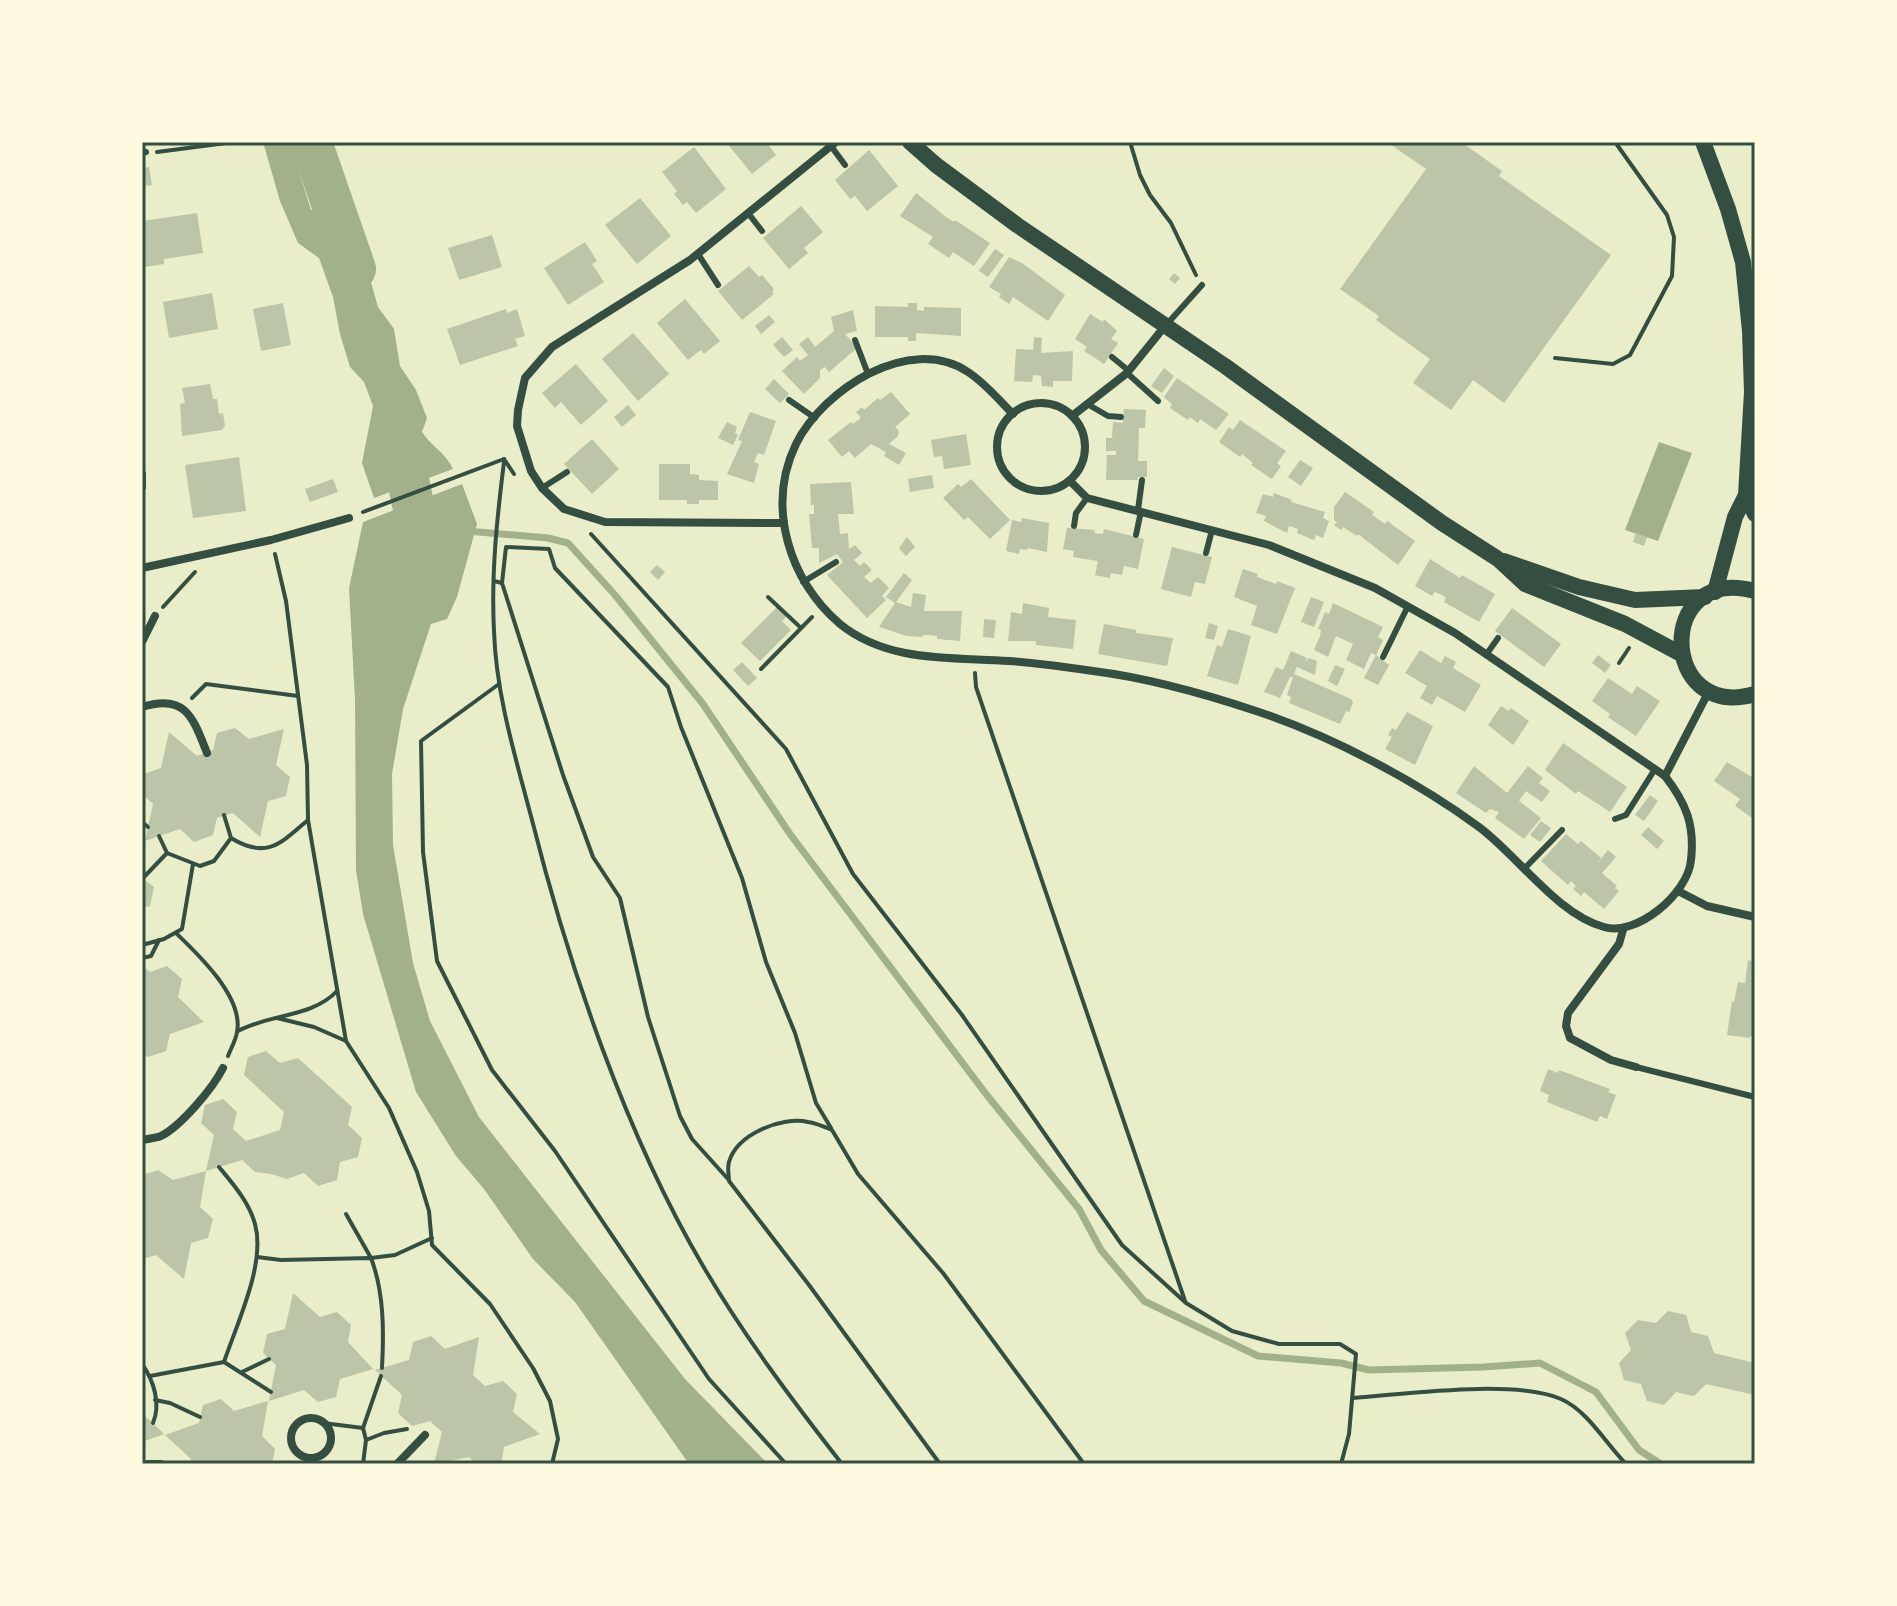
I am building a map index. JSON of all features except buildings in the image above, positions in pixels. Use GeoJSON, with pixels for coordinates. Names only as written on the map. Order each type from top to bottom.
{"type":"FeatureCollection","features":[{"type":"Feature","properties":{"kind":"main road"},"geometry":{"type":"LineString","coordinates":[[910,142],[1017,225],[1498,559],[1525,584],[1625,624],[1681,654]]}},
{"type":"Feature","properties":{"kind":"main road"},"geometry":{"type":"LineString","coordinates":[[1703,142],[1728,209],[1743,262],[1752,392],[1746,495],[1735,517],[1710,594],[1686,617],[1680,634],[1681,654],[1688,670],[1709,691],[1755,703]]}},
{"type":"Feature","properties":{"kind":"main road"},"geometry":{"type":"LineString","coordinates":[[1746,495],[1755,514]]}},
{"type":"Feature","properties":{"kind":"main road"},"geometry":{"type":"LineString","coordinates":[[1498,559],[1579,587],[1647,601],[1743,588],[1755,591]]}},
{"type":"Feature","properties":{"kind":"main road"},"geometry":{"type":"LineString","coordinates":[[1736,697],[1755,694]]}},
{"type":"Feature","properties":{"kind":"street"},"geometry":{"type":"LineString","coordinates":[[784,523],[605,522],[564,509],[542,488],[523,451],[517,426],[520,395],[525,378],[552,347],[698,254],[833,144]]}},
{"type":"Feature","properties":{"kind":"street"},"geometry":{"type":"LineString","coordinates":[[1072,416],[1128,372],[1165,326]]}},
{"type":"Feature","properties":{"kind":"street"},"geometry":{"type":"LineString","coordinates":[[1013,414],[968,372],[950,364],[909,360],[887,364],[868,374],[852,384],[815,418],[799,440],[788,465],[784,523],[791,558],[803,582],[822,607],[844,627],[872,642],[902,652],[1128,676],[1215,697],[1266,714],[1407,781],[1481,828],[1587,921],[1607,928],[1623,930],[1680,892],[1691,868],[1693,832],[1685,803],[1665,776],[1610,737],[1486,655],[1375,588],[1269,545],[1087,498],[1070,481]]}},
{"type":"Feature","properties":{"kind":"street"},"geometry":{"type":"LineString","coordinates":[[1049,404],[1072,416],[1081,427],[1085,441],[1085,456],[1080,470],[1070,481],[1042,491],[1027,489],[1014,481],[1004,470],[998,456],[998,440],[1003,426],[1013,414],[1023,407],[1049,404]]}},
{"type":"Feature","properties":{"kind":"street"},"geometry":{"type":"LineString","coordinates":[[142,474],[142,487]]}},
{"type":"Feature","properties":{"kind":"street"},"geometry":{"type":"LineString","coordinates":[[142,568],[271,540],[349,518]]}},
{"type":"Feature","properties":{"kind":"street"},"geometry":{"type":"LineString","coordinates":[[142,642],[155,616]]}},
{"type":"Feature","properties":{"kind":"street"},"geometry":{"type":"LineString","coordinates":[[1665,776],[1709,691]]}},
{"type":"Feature","properties":{"kind":"street"},"geometry":{"type":"LineString","coordinates":[[142,707],[172,703],[184,708],[193,717],[207,753]]}},
{"type":"Feature","properties":{"kind":"street"},"geometry":{"type":"LineString","coordinates":[[1680,892],[1707,906],[1755,917]]}},
{"type":"Feature","properties":{"kind":"street"},"geometry":{"type":"LineString","coordinates":[[1623,930],[1619,944],[1568,1013],[1566,1026],[1570,1038],[1611,1060],[1636,1067]]}},
{"type":"Feature","properties":{"kind":"street"},"geometry":{"type":"LineString","coordinates":[[142,1140],[160,1136],[176,1125],[217,1080],[223,1068]]}},
{"type":"Feature","properties":{"kind":"street"},"geometry":{"type":"LineString","coordinates":[[306,1418],[318,1419],[328,1427],[331,1442],[322,1460],[298,1454],[291,1441],[296,1423],[306,1418]]}},
{"type":"Feature","properties":{"kind":"street"},"geometry":{"type":"LineString","coordinates":[[397,1464],[425,1435]]}},
{"type":"Feature","properties":{"kind":"street"},"geometry":{"type":"LineString","coordinates":[[148,1464],[161,1464]]}},
{"type":"Feature","properties":{"kind":"lane"},"geometry":{"type":"LineString","coordinates":[[833,144],[845,165]]}},
{"type":"Feature","properties":{"kind":"lane"},"geometry":{"type":"LineString","coordinates":[[748,213],[762,231]]}},
{"type":"Feature","properties":{"kind":"lane"},"geometry":{"type":"LineString","coordinates":[[698,254],[718,285]]}},
{"type":"Feature","properties":{"kind":"lane"},"geometry":{"type":"LineString","coordinates":[[1165,326],[1202,285]]}},
{"type":"Feature","properties":{"kind":"lane"},"geometry":{"type":"LineString","coordinates":[[855,340],[868,374]]}},
{"type":"Feature","properties":{"kind":"lane"},"geometry":{"type":"LineString","coordinates":[[1112,357],[1158,401]]}},
{"type":"Feature","properties":{"kind":"lane"},"geometry":{"type":"LineString","coordinates":[[789,400],[815,418]]}},
{"type":"Feature","properties":{"kind":"lane"},"geometry":{"type":"LineString","coordinates":[[1089,405],[1108,416],[1121,417]]}},
{"type":"Feature","properties":{"kind":"lane"},"geometry":{"type":"LineString","coordinates":[[542,488],[567,472]]}},
{"type":"Feature","properties":{"kind":"lane"},"geometry":{"type":"LineString","coordinates":[[1136,535],[1142,480]]}},
{"type":"Feature","properties":{"kind":"lane"},"geometry":{"type":"LineString","coordinates":[[1074,526],[1076,513],[1087,498]]}},
{"type":"Feature","properties":{"kind":"lane"},"geometry":{"type":"LineString","coordinates":[[1206,553],[1212,530]]}},
{"type":"Feature","properties":{"kind":"lane"},"geometry":{"type":"LineString","coordinates":[[803,582],[836,562]]}},
{"type":"Feature","properties":{"kind":"lane"},"geometry":{"type":"LineString","coordinates":[[1383,657],[1408,606]]}},
{"type":"Feature","properties":{"kind":"lane"},"geometry":{"type":"LineString","coordinates":[[1486,655],[1498,638]]}},
{"type":"Feature","properties":{"kind":"lane"},"geometry":{"type":"LineString","coordinates":[[1615,819],[1626,815],[1655,769]]}},
{"type":"Feature","properties":{"kind":"lane"},"geometry":{"type":"LineString","coordinates":[[1525,868],[1562,830]]}},
{"type":"Feature","properties":{"kind":"lane"},"geometry":{"type":"LineString","coordinates":[[1636,1067],[1755,1097]]}},
{"type":"Feature","properties":{"kind":"path"},"geometry":{"type":"LineString","coordinates":[[144,152],[234,142]]}},
{"type":"Feature","properties":{"kind":"path"},"geometry":{"type":"LineString","coordinates":[[1130,142],[1150,195],[1171,223],[1202,285]]}},
{"type":"Feature","properties":{"kind":"path"},"geometry":{"type":"LineString","coordinates":[[1555,358],[1613,364],[1630,355],[1672,276],[1674,237],[1667,215],[1615,142]]}},
{"type":"Feature","properties":{"kind":"path"},"geometry":{"type":"LineString","coordinates":[[349,518],[504,459]]}},
{"type":"Feature","properties":{"kind":"path"},"geometry":{"type":"LineString","coordinates":[[504,459],[521,484]]}},
{"type":"Feature","properties":{"kind":"path"},"geometry":{"type":"LineString","coordinates":[[504,459],[496,526],[494,581],[494,632],[499,684],[549,888],[570,956],[632,1120],[702,1265],[777,1380],[842,1464]]}},
{"type":"Feature","properties":{"kind":"path"},"geometry":{"type":"LineString","coordinates":[[585,527],[786,749],[853,874],[962,1015],[1122,1245],[1186,1303],[1232,1331],[1279,1344],[1340,1344],[1356,1354],[1349,1434],[1341,1464]]}},
{"type":"Feature","properties":{"kind":"path"},"geometry":{"type":"LineString","coordinates":[[271,540],[286,601],[307,765],[308,820],[346,1041],[389,1108],[411,1159],[429,1211],[432,1245],[490,1304],[533,1368],[550,1401],[558,1439],[552,1464]]}},
{"type":"Feature","properties":{"kind":"path"},"geometry":{"type":"LineString","coordinates":[[940,1464],[809,1285],[729,1181],[692,1139],[680,1116],[644,1004],[620,898],[593,857],[563,775],[502,583],[506,547],[549,549],[555,568],[668,687],[742,878],[766,962],[795,1033],[816,1103],[858,1174],[929,1254],[1084,1464]]}},
{"type":"Feature","properties":{"kind":"path"},"geometry":{"type":"LineString","coordinates":[[155,616],[201,566],[201,556]]}},
{"type":"Feature","properties":{"kind":"path"},"geometry":{"type":"LineString","coordinates":[[494,581],[502,583]]}},
{"type":"Feature","properties":{"kind":"path"},"geometry":{"type":"LineString","coordinates":[[768,597],[801,628]]}},
{"type":"Feature","properties":{"kind":"path"},"geometry":{"type":"LineString","coordinates":[[761,669],[809,619]]}},
{"type":"Feature","properties":{"kind":"path"},"geometry":{"type":"LineString","coordinates":[[1619,663],[1635,639]]}},
{"type":"Feature","properties":{"kind":"path"},"geometry":{"type":"LineString","coordinates":[[976,659],[976,687],[1186,1303]]}},
{"type":"Feature","properties":{"kind":"path"},"geometry":{"type":"LineString","coordinates":[[184,708],[206,684],[298,696]]}},
{"type":"Feature","properties":{"kind":"path"},"geometry":{"type":"LineString","coordinates":[[499,684],[421,741],[423,852],[437,961],[492,1070],[555,1151],[709,1379],[786,1464]]}},
{"type":"Feature","properties":{"kind":"path"},"geometry":{"type":"LineString","coordinates":[[224,815],[231,838],[249,847],[274,847],[308,820]]}},
{"type":"Feature","properties":{"kind":"path"},"geometry":{"type":"LineString","coordinates":[[142,822],[148,827]]}},
{"type":"Feature","properties":{"kind":"path"},"geometry":{"type":"LineString","coordinates":[[159,836],[167,853],[200,866],[214,861],[231,838]]}},
{"type":"Feature","properties":{"kind":"path"},"geometry":{"type":"LineString","coordinates":[[144,877],[167,853]]}},
{"type":"Feature","properties":{"kind":"path"},"geometry":{"type":"LineString","coordinates":[[142,945],[182,929],[193,864]]}},
{"type":"Feature","properties":{"kind":"path"},"geometry":{"type":"LineString","coordinates":[[176,933],[230,997],[237,1013],[238,1031],[223,1068]]}},
{"type":"Feature","properties":{"kind":"path"},"geometry":{"type":"LineString","coordinates":[[142,958],[151,956],[159,940]]}},
{"type":"Feature","properties":{"kind":"path"},"geometry":{"type":"LineString","coordinates":[[238,1031],[257,1021],[323,1004],[337,991]]}},
{"type":"Feature","properties":{"kind":"path"},"geometry":{"type":"LineString","coordinates":[[272,1017],[314,1027],[346,1041]]}},
{"type":"Feature","properties":{"kind":"path"},"geometry":{"type":"LineString","coordinates":[[729,1181],[728,1164],[735,1150],[748,1138],[776,1124],[806,1121],[832,1130]]}},
{"type":"Feature","properties":{"kind":"path"},"geometry":{"type":"LineString","coordinates":[[219,1167],[246,1203],[255,1224],[258,1248],[224,1362]]}},
{"type":"Feature","properties":{"kind":"path"},"geometry":{"type":"LineString","coordinates":[[346,1214],[378,1276],[382,1368]]}},
{"type":"Feature","properties":{"kind":"path"},"geometry":{"type":"LineString","coordinates":[[257,1257],[281,1260],[371,1258],[395,1255],[432,1238]]}},
{"type":"Feature","properties":{"kind":"path"},"geometry":{"type":"LineString","coordinates":[[242,1372],[269,1359]]}},
{"type":"Feature","properties":{"kind":"path"},"geometry":{"type":"LineString","coordinates":[[150,1376],[224,1362],[271,1392]]}},
{"type":"Feature","properties":{"kind":"path"},"geometry":{"type":"LineString","coordinates":[[142,1364],[150,1376],[155,1400],[157,1414],[153,1423]]}},
{"type":"Feature","properties":{"kind":"path"},"geometry":{"type":"LineString","coordinates":[[363,1464],[366,1440],[363,1428],[381,1376]]}},
{"type":"Feature","properties":{"kind":"path"},"geometry":{"type":"LineString","coordinates":[[1353,1398],[1452,1390],[1528,1391],[1561,1399],[1577,1410],[1626,1464]]}},
{"type":"Feature","properties":{"kind":"path"},"geometry":{"type":"LineString","coordinates":[[155,1400],[170,1403],[200,1417]]}},
{"type":"Feature","properties":{"kind":"path"},"geometry":{"type":"LineString","coordinates":[[323,1423],[363,1428]]}},
{"type":"Feature","properties":{"kind":"path"},"geometry":{"type":"LineString","coordinates":[[366,1440],[416,1427]]}},
{"type":"Feature","properties":{"kind":"shaded area"},"geometry":{"type":"Polygon","coordinates":[[[263,142],[290,142],[311,210],[353,219],[378,307],[394,329],[400,366],[416,390],[427,418],[422,432],[453,469],[374,498],[362,463],[373,406],[364,382],[350,367],[333,297],[319,258],[298,243],[280,201],[263,142]]]}},
{"type":"Feature","properties":{"kind":"shaded area"},"geometry":{"type":"Polygon","coordinates":[[[1659,442],[1692,453],[1658,541],[1625,530],[1659,442]]]}},
{"type":"Feature","properties":{"kind":"shaded area"},"geometry":{"type":"Polygon","coordinates":[[[462,484],[477,524],[457,597],[447,619],[431,624],[403,709],[392,774],[393,845],[413,963],[430,1021],[479,1117],[685,1379],[768,1464],[689,1464],[575,1302],[533,1259],[484,1189],[456,1156],[416,1092],[363,914],[356,870],[355,700],[349,588],[363,522],[462,484]]]}},
{"type":"Feature","properties":{"kind":"waterway"},"geometry":{"type":"LineString","coordinates":[[311,142],[355,269]]}},
{"type":"Feature","properties":{"kind":"waterway"},"geometry":{"type":"LineString","coordinates":[[398,430],[417,524],[405,555]]}},
{"type":"Feature","properties":{"kind":"waterway"},"geometry":{"type":"LineString","coordinates":[[467,531],[548,538],[568,543],[615,595],[703,704],[790,834],[986,1094],[1079,1209],[1101,1250],[1144,1301],[1258,1356],[1341,1363],[1369,1370],[1540,1363],[1596,1392],[1639,1450],[1661,1464]]}}]}
